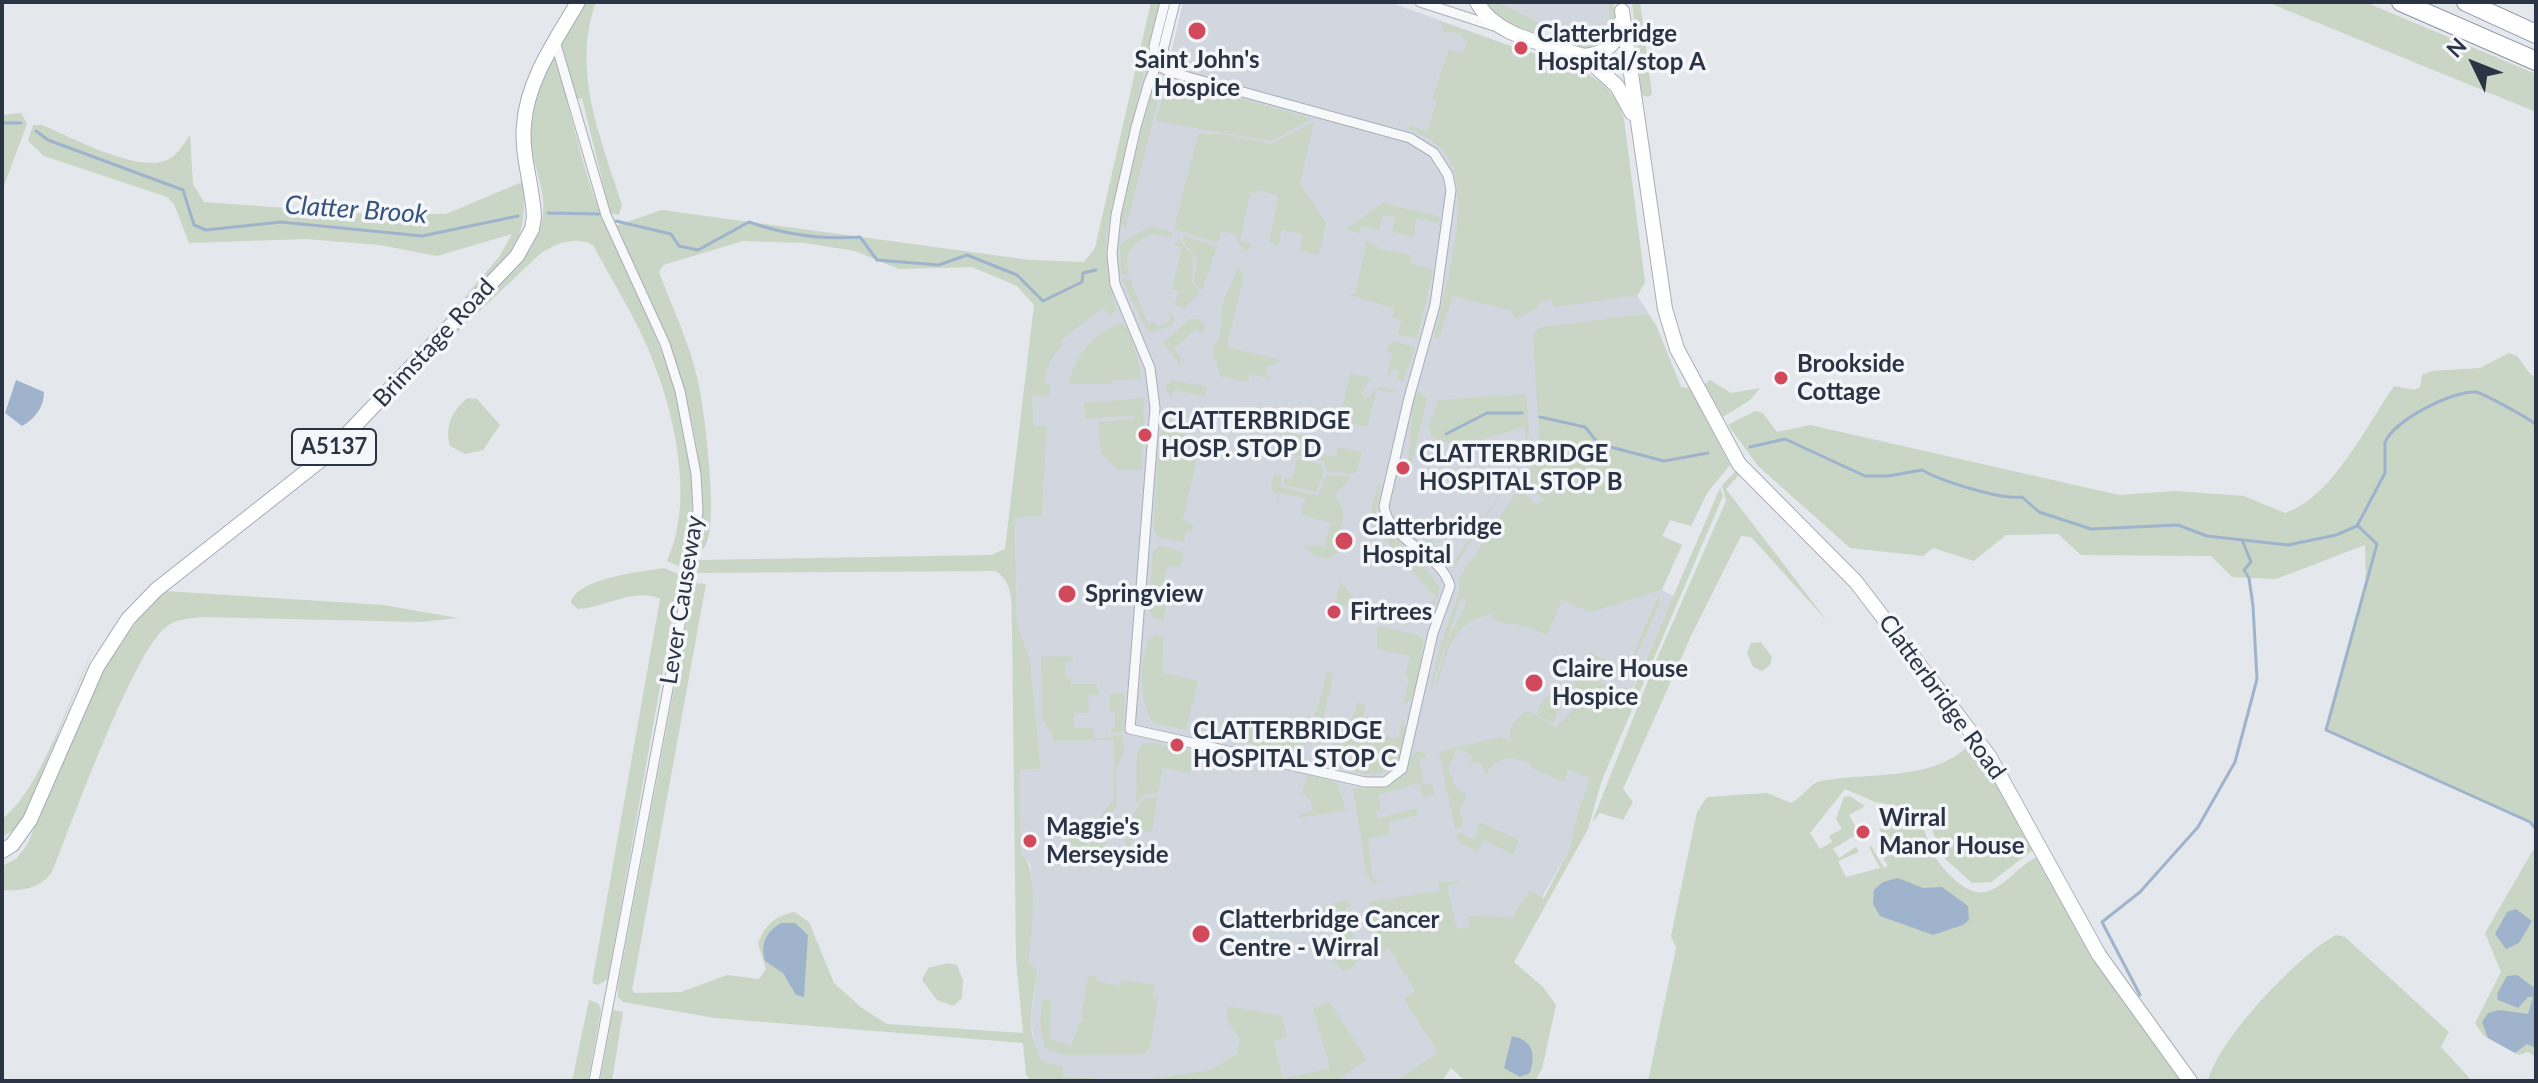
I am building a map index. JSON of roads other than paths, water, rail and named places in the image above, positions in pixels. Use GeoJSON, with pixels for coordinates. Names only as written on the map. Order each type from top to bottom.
{"type":"FeatureCollection","features":[{"type":"Feature","properties":{"kind":"highway"},"geometry":{"type":"LineString","coordinates":[[2401,2],[2536,61]]}},
{"type":"Feature","properties":{"kind":"highway"},"geometry":{"type":"LineString","coordinates":[[2466,2],[2536,34]]}},
{"type":"Feature","properties":{"kind":"main road","name":"Brimstage Road"},"geometry":{"type":"LineString","coordinates":[[2,851],[12,845],[30,820],[97,667],[128,619],[156,590],[326,456],[517,256],[532,229],[534,217],[523,127],[528,101],[555,41],[578,2]]}},
{"type":"Feature","properties":{"kind":"main road"},"geometry":{"type":"LineString","coordinates":[[1477,2],[1500,28],[1584,56],[1596,55],[1613,44],[1621,26],[1621,6]]}},
{"type":"Feature","properties":{"kind":"main road"},"geometry":{"type":"LineString","coordinates":[[1621,6],[1635,94],[1635,120]]}},
{"type":"Feature","properties":{"kind":"main road"},"geometry":{"type":"LineString","coordinates":[[1584,56],[1617,86],[1635,120]]}},
{"type":"Feature","properties":{"kind":"main road","name":"Clatterbridge Road"},"geometry":{"type":"LineString","coordinates":[[1635,120],[1665,309],[1677,349],[1723,438],[1737,461],[1856,582],[1981,744],[2099,955],[2190,1081]]}},
{"type":"Feature","properties":{"kind":"street"},"geometry":{"type":"LineString","coordinates":[[1156,64],[1154,46],[1165,2]]}},
{"type":"Feature","properties":{"kind":"street"},"geometry":{"type":"LineString","coordinates":[[1156,64],[1170,72],[1410,138],[1434,153],[1448,175],[1451,190],[1441,280],[1384,506],[1389,521],[1447,577],[1449,590],[1433,633],[1402,769],[1385,782],[1365,782],[1130,729],[1155,408],[1150,368],[1115,284],[1112,254],[1116,215],[1136,127],[1175,2]]}},
{"type":"Feature","properties":{"kind":"street"},"geometry":{"type":"LineString","coordinates":[[1420,2],[1500,28]]}},
{"type":"Feature","properties":{"kind":"street"},"geometry":{"type":"LineString","coordinates":[[1433,2],[1445,2]]}},
{"type":"Feature","properties":{"kind":"street","name":"Lever Causeway"},"geometry":{"type":"LineString","coordinates":[[555,41],[606,215],[665,344],[680,391],[697,498],[692,561],[594,1081]]}},
{"type":"Feature","properties":{"kind":"water"},"geometry":{"type":"Polygon","coordinates":[[[16,380],[44,392],[38,412],[22,426],[5,413],[16,380]]]}},
{"type":"Feature","properties":{"kind":"water"},"geometry":{"type":"Polygon","coordinates":[[[1898,878],[1923,888],[1942,887],[1968,906],[1969,920],[1933,935],[1880,916],[1873,904],[1874,890],[1883,882],[1898,878]]]}},
{"type":"Feature","properties":{"kind":"water"},"geometry":{"type":"Polygon","coordinates":[[[2516,909],[2532,921],[2519,943],[2506,949],[2495,934],[2507,912],[2516,909]]]}},
{"type":"Feature","properties":{"kind":"water"},"geometry":{"type":"Polygon","coordinates":[[[781,923],[795,923],[808,935],[804,997],[796,995],[783,973],[765,961],[763,949],[766,939],[771,930],[781,923]]]}},
{"type":"Feature","properties":{"kind":"water"},"geometry":{"type":"Polygon","coordinates":[[[2517,975],[2536,989],[2536,1048],[2527,1044],[2515,1053],[2488,1038],[2482,1022],[2488,1013],[2499,1010],[2528,1014],[2533,997],[2528,997],[2518,1008],[2498,1000],[2497,994],[2507,976],[2517,975]]]}},
{"type":"Feature","properties":{"kind":"water"},"geometry":{"type":"Polygon","coordinates":[[[1512,1036],[1525,1041],[1532,1054],[1530,1073],[1520,1077],[1504,1068],[1512,1036]]]}},
{"type":"Feature","properties":{"kind":"waterway","name":"Clatter Brook"},"geometry":{"type":"LineString","coordinates":[[2,123],[21,123]]}},
{"type":"Feature","properties":{"kind":"waterway","name":"Clatter Brook"},"geometry":{"type":"LineString","coordinates":[[36,131],[48,140],[183,190],[194,225],[206,230],[281,222],[422,236],[518,216]]}},
{"type":"Feature","properties":{"kind":"waterway","name":"Clatter Brook"},"geometry":{"type":"LineString","coordinates":[[548,213],[599,214]]}},
{"type":"Feature","properties":{"kind":"waterway","name":"Clatter Brook"},"geometry":{"type":"LineString","coordinates":[[616,221],[671,234],[679,246],[698,250],[749,222],[804,236],[860,237],[877,260],[939,265],[967,255],[1017,275],[1043,301],[1082,282],[1083,273],[1096,270]]}},
{"type":"Feature","properties":{"kind":"waterway","name":"Clatter Brook"},"geometry":{"type":"LineString","coordinates":[[1750,447],[1785,439],[1865,476],[1888,476],[1922,470],[1971,489],[2000,496],[2022,497],[2039,512],[2091,529],[2178,525],[2207,536],[2288,545],[2336,535],[2357,526],[2385,473],[2385,442],[2400,425],[2425,408],[2453,396],[2476,392],[2536,425]]}},
{"type":"Feature","properties":{"kind":"waterway"},"geometry":{"type":"LineString","coordinates":[[1446,434],[1487,413],[1522,413]]}},
{"type":"Feature","properties":{"kind":"waterway"},"geometry":{"type":"LineString","coordinates":[[1540,417],[1585,427],[1599,444],[1664,461],[1708,453]]}},
{"type":"Feature","properties":{"kind":"waterway"},"geometry":{"type":"LineString","coordinates":[[2358,526],[2377,544],[2326,730],[2530,822],[2536,829]]}},
{"type":"Feature","properties":{"kind":"waterway"},"geometry":{"type":"LineString","coordinates":[[2140,995],[2102,922],[2140,892],[2198,827],[2235,762],[2257,679],[2253,606],[2249,578],[2244,570],[2251,562],[2243,542]]}},
{"type":"Feature","properties":{"kind":"place","name":"Saint John's Hospice"},"geometry":{"type":"Point","coordinates":[1197,31]}},
{"type":"Feature","properties":{"kind":"place","name":"Clatterbridge Hospital/stop A"},"geometry":{"type":"Point","coordinates":[1521,48]}},
{"type":"Feature","properties":{"kind":"place","name":"Brookside Cottage"},"geometry":{"type":"Point","coordinates":[1781,378]}},
{"type":"Feature","properties":{"kind":"place","name":"CLATTERBRIDGE HOSP. STOP D"},"geometry":{"type":"Point","coordinates":[1145,435]}},
{"type":"Feature","properties":{"kind":"place","name":"CLATTERBRIDGE HOSPITAL STOP B"},"geometry":{"type":"Point","coordinates":[1403,468]}},
{"type":"Feature","properties":{"kind":"place","name":"Clatterbridge Hospital"},"geometry":{"type":"Point","coordinates":[1344,541]}},
{"type":"Feature","properties":{"kind":"place","name":"Springview"},"geometry":{"type":"Point","coordinates":[1067,594]}},
{"type":"Feature","properties":{"kind":"place","name":"Firtrees"},"geometry":{"type":"Point","coordinates":[1334,612]}},
{"type":"Feature","properties":{"kind":"place","name":"Claire House Hospice"},"geometry":{"type":"Point","coordinates":[1534,683]}},
{"type":"Feature","properties":{"kind":"place","name":"CLATTERBRIDGE HOSPITAL STOP C"},"geometry":{"type":"Point","coordinates":[1177,745]}},
{"type":"Feature","properties":{"kind":"place","name":"Wirral Manor House"},"geometry":{"type":"Point","coordinates":[1863,832]}},
{"type":"Feature","properties":{"kind":"place","name":"Maggie's Merseyside"},"geometry":{"type":"Point","coordinates":[1030,841]}},
{"type":"Feature","properties":{"kind":"place","name":"Clatterbridge Cancer Centre - Wirral"},"geometry":{"type":"Point","coordinates":[1201,934]}}]}
